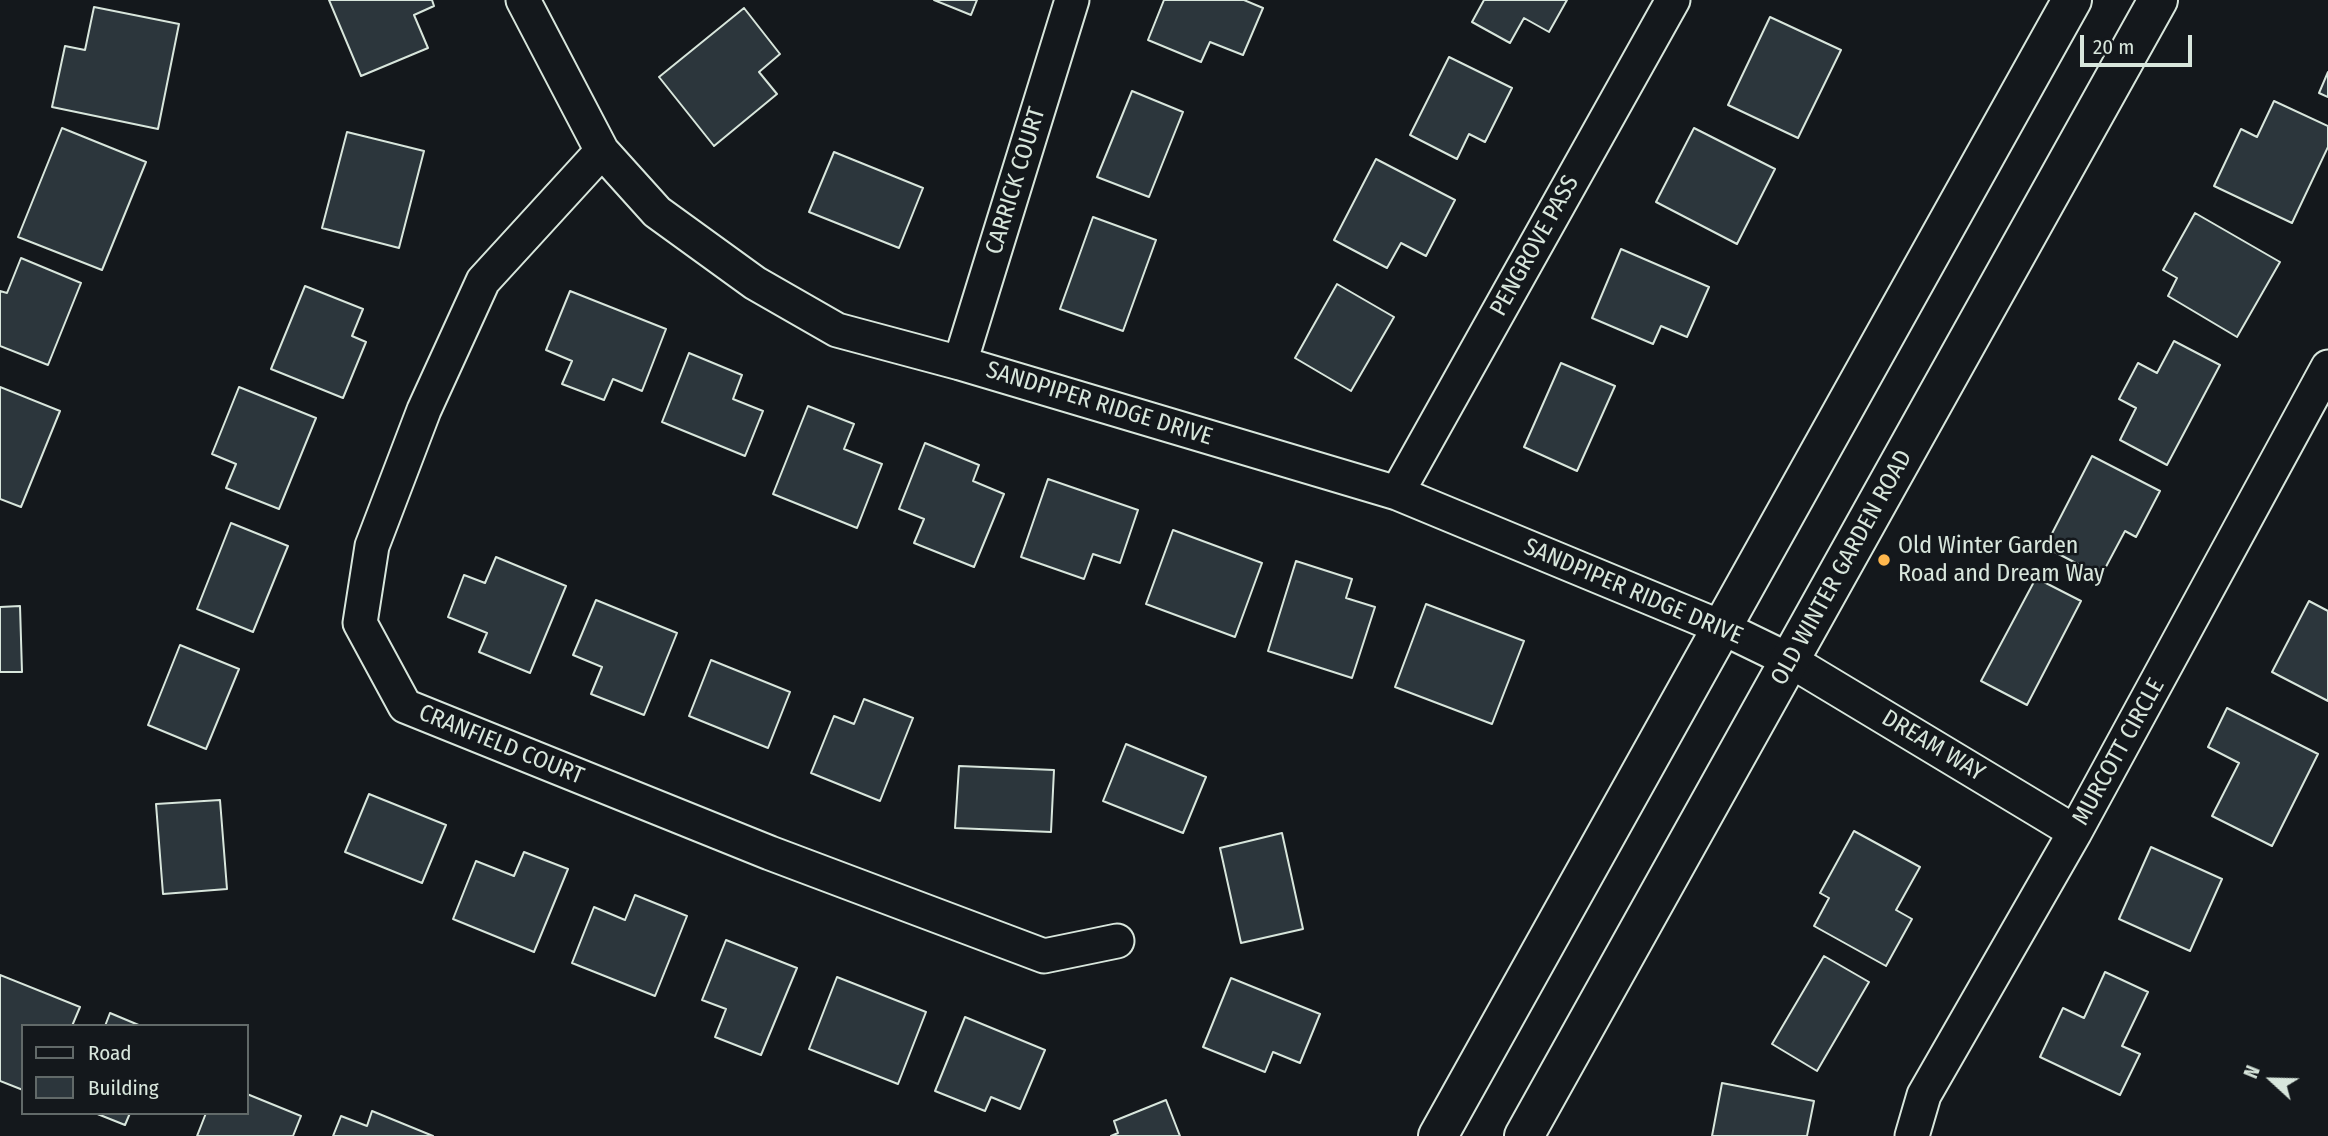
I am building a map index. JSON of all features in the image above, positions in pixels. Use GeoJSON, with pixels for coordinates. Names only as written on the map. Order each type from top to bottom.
{"type":"FeatureCollection","features":[{"type":"Feature","properties":{"kind":"main road"},"geometry":{"type":"LineString","coordinates":[[1438,1136],[2072,0]]}},
{"type":"Feature","properties":{"kind":"main road","name":"OLD WINTER GARDEN ROAD"},"geometry":{"type":"LineString","coordinates":[[1524,1136],[2158,0]]}},
{"type":"Feature","properties":{"kind":"street","name":"SANDPIPER RIDGE DRIVE"},"geometry":{"type":"LineString","coordinates":[[523,0],[602,151],[657,212],[755,283],[837,330],[960,363],[1397,493],[1723,628],[1791,661]]}},
{"type":"Feature","properties":{"kind":"street","name":"CARRICK COURT"},"geometry":{"type":"LineString","coordinates":[[960,363],[1072,0]]}},
{"type":"Feature","properties":{"kind":"street","name":"PENGROVE PASS"},"geometry":{"type":"LineString","coordinates":[[1397,493],[1673,0]]}},
{"type":"Feature","properties":{"kind":"street","name":"CRANFIELD COURT"},"geometry":{"type":"LineString","coordinates":[[602,151],[483,281],[425,410],[372,546],[360,623],[405,706],[770,853],[1044,956],[1116,941]]}},
{"type":"Feature","properties":{"kind":"street","name":"MURCOTT CIRCLE"},"geometry":{"type":"LineString","coordinates":[[1912,1136],[1924,1095],[2075,832],[2328,367]]}},
{"type":"Feature","properties":{"kind":"street","name":"DREAM WAY"},"geometry":{"type":"LineString","coordinates":[[1791,661],[2075,832]]}},
{"type":"Feature","properties":{"kind":"building"},"geometry":{"type":"Polygon","coordinates":[[[329,0],[432,0],[434,6],[414,15],[428,48],[361,76],[329,0]]]}},
{"type":"Feature","properties":{"kind":"building"},"geometry":{"type":"Polygon","coordinates":[[[934,0],[977,0],[971,15],[934,0]]]}},
{"type":"Feature","properties":{"kind":"building"},"geometry":{"type":"Polygon","coordinates":[[[1164,0],[1244,0],[1263,8],[1243,55],[1210,42],[1201,62],[1148,40],[1164,0]]]}},
{"type":"Feature","properties":{"kind":"building"},"geometry":{"type":"Polygon","coordinates":[[[1484,0],[1567,0],[1549,32],[1524,18],[1510,43],[1472,22],[1484,0]]]}},
{"type":"Feature","properties":{"kind":"building"},"geometry":{"type":"Polygon","coordinates":[[[94,7],[179,24],[158,129],[52,107],[65,46],[85,50],[94,7]]]}},
{"type":"Feature","properties":{"kind":"building"},"geometry":{"type":"Polygon","coordinates":[[[744,8],[780,54],[759,72],[777,94],[714,146],[659,77],[744,8]]]}},
{"type":"Feature","properties":{"kind":"building"},"geometry":{"type":"Polygon","coordinates":[[[1770,17],[1841,50],[1798,138],[1728,105],[1770,17]]]}},
{"type":"Feature","properties":{"kind":"building"},"geometry":{"type":"Polygon","coordinates":[[[1449,57],[1512,88],[1485,142],[1469,134],[1457,159],[1410,135],[1449,57]]]}},
{"type":"Feature","properties":{"kind":"building"},"geometry":{"type":"Polygon","coordinates":[[[2328,72],[2328,97],[2319,93],[2328,72]]]}},
{"type":"Feature","properties":{"kind":"building"},"geometry":{"type":"Polygon","coordinates":[[[1132,91],[1183,112],[1149,197],[1097,177],[1132,91]]]}},
{"type":"Feature","properties":{"kind":"building"},"geometry":{"type":"Polygon","coordinates":[[[2274,101],[2328,126],[2328,147],[2292,223],[2214,186],[2241,129],[2257,137],[2274,101]]]}},
{"type":"Feature","properties":{"kind":"building"},"geometry":{"type":"Polygon","coordinates":[[[62,128],[146,162],[102,270],[18,237],[62,128]]]}},
{"type":"Feature","properties":{"kind":"building"},"geometry":{"type":"Polygon","coordinates":[[[1694,128],[1775,169],[1737,244],[1656,202],[1694,128]]]}},
{"type":"Feature","properties":{"kind":"building"},"geometry":{"type":"Polygon","coordinates":[[[347,132],[424,151],[399,248],[322,228],[347,132]]]}},
{"type":"Feature","properties":{"kind":"building"},"geometry":{"type":"Polygon","coordinates":[[[834,152],[923,188],[899,248],[809,212],[834,152]]]}},
{"type":"Feature","properties":{"kind":"building"},"geometry":{"type":"Polygon","coordinates":[[[1376,159],[1455,200],[1426,256],[1401,243],[1387,268],[1334,240],[1376,159]]]}},
{"type":"Feature","properties":{"kind":"building"},"geometry":{"type":"Polygon","coordinates":[[[2195,213],[2280,262],[2237,337],[2168,296],[2177,278],[2163,270],[2195,213]]]}},
{"type":"Feature","properties":{"kind":"building"},"geometry":{"type":"Polygon","coordinates":[[[1093,217],[1156,240],[1123,331],[1060,309],[1093,217]]]}},
{"type":"Feature","properties":{"kind":"building"},"geometry":{"type":"Polygon","coordinates":[[[1621,249],[1709,287],[1687,337],[1661,326],[1653,344],[1592,318],[1621,249]]]}},
{"type":"Feature","properties":{"kind":"building"},"geometry":{"type":"Polygon","coordinates":[[[21,258],[81,283],[48,365],[0,346],[0,291],[7,293],[21,258]]]}},
{"type":"Feature","properties":{"kind":"building"},"geometry":{"type":"Polygon","coordinates":[[[1337,284],[1394,317],[1351,391],[1295,358],[1337,284]]]}},
{"type":"Feature","properties":{"kind":"building"},"geometry":{"type":"Polygon","coordinates":[[[305,286],[363,309],[352,336],[366,342],[343,398],[271,369],[305,286]]]}},
{"type":"Feature","properties":{"kind":"building"},"geometry":{"type":"Polygon","coordinates":[[[570,291],[666,329],[642,391],[613,379],[604,400],[562,384],[572,361],[546,350],[570,291]]]}},
{"type":"Feature","properties":{"kind":"building"},"geometry":{"type":"Polygon","coordinates":[[[2174,341],[2220,365],[2167,465],[2120,440],[2136,408],[2119,399],[2138,363],[2157,373],[2174,341]]]}},
{"type":"Feature","properties":{"kind":"building"},"geometry":{"type":"Polygon","coordinates":[[[689,353],[742,375],[733,399],[763,411],[745,456],[662,422],[689,353]]]}},
{"type":"Feature","properties":{"kind":"building"},"geometry":{"type":"Polygon","coordinates":[[[1561,363],[1615,386],[1577,471],[1524,447],[1561,363]]]}},
{"type":"Feature","properties":{"kind":"building"},"geometry":{"type":"Polygon","coordinates":[[[0,387],[60,411],[21,507],[0,499],[0,387]]]}},
{"type":"Feature","properties":{"kind":"building"},"geometry":{"type":"Polygon","coordinates":[[[239,387],[316,418],[279,509],[226,488],[236,464],[212,454],[239,387]]]}},
{"type":"Feature","properties":{"kind":"building"},"geometry":{"type":"Polygon","coordinates":[[[808,406],[854,424],[844,449],[882,464],[857,528],[773,494],[808,406]]]}},
{"type":"Feature","properties":{"kind":"building"},"geometry":{"type":"Polygon","coordinates":[[[925,443],[979,465],[973,481],[1004,494],[974,567],[914,543],[924,519],[899,509],[925,443]]]}},
{"type":"Feature","properties":{"kind":"building"},"geometry":{"type":"Polygon","coordinates":[[[2092,456],[2160,491],[2136,537],[2125,531],[2101,576],[2045,547],[2092,456]]]}},
{"type":"Feature","properties":{"kind":"building"},"geometry":{"type":"Polygon","coordinates":[[[1048,479],[1138,510],[1120,563],[1093,554],[1084,579],[1021,557],[1048,479]]]}},
{"type":"Feature","properties":{"kind":"building"},"geometry":{"type":"Polygon","coordinates":[[[231,523],[288,546],[253,632],[197,609],[231,523]]]}},
{"type":"Feature","properties":{"kind":"building"},"geometry":{"type":"Polygon","coordinates":[[[1173,530],[1262,563],[1235,637],[1146,604],[1173,530]]]}},
{"type":"Feature","properties":{"kind":"building"},"geometry":{"type":"Polygon","coordinates":[[[496,557],[566,586],[530,673],[479,652],[487,633],[448,617],[464,575],[485,583],[496,557]]]}},
{"type":"Feature","properties":{"kind":"building"},"geometry":{"type":"Polygon","coordinates":[[[1296,561],[1352,579],[1346,598],[1375,607],[1352,678],[1268,651],[1296,561]]]}},
{"type":"Feature","properties":{"kind":"building"},"geometry":{"type":"Polygon","coordinates":[[[2036,578],[2081,601],[2027,705],[1981,681],[2036,578]]]}},
{"type":"Feature","properties":{"kind":"building"},"geometry":{"type":"Polygon","coordinates":[[[596,600],[677,633],[644,715],[591,694],[602,667],[573,655],[596,600]]]}},
{"type":"Feature","properties":{"kind":"building"},"geometry":{"type":"Polygon","coordinates":[[[2309,601],[2328,611],[2328,701],[2272,672],[2309,601]]]}},
{"type":"Feature","properties":{"kind":"building"},"geometry":{"type":"Polygon","coordinates":[[[1426,604],[1524,641],[1492,724],[1395,687],[1426,604]]]}},
{"type":"Feature","properties":{"kind":"building"},"geometry":{"type":"Polygon","coordinates":[[[20,606],[22,672],[0,672],[0,607],[20,606]]]}},
{"type":"Feature","properties":{"kind":"building"},"geometry":{"type":"Polygon","coordinates":[[[180,645],[239,669],[206,749],[148,725],[180,645]]]}},
{"type":"Feature","properties":{"kind":"building"},"geometry":{"type":"Polygon","coordinates":[[[711,660],[790,692],[768,748],[689,716],[711,660]]]}},
{"type":"Feature","properties":{"kind":"building"},"geometry":{"type":"Polygon","coordinates":[[[864,699],[913,718],[880,801],[811,773],[834,716],[854,724],[864,699]]]}},
{"type":"Feature","properties":{"kind":"building"},"geometry":{"type":"Polygon","coordinates":[[[2227,708],[2318,754],[2272,846],[2212,816],[2239,763],[2208,747],[2227,708]]]}},
{"type":"Feature","properties":{"kind":"building"},"geometry":{"type":"Polygon","coordinates":[[[1126,744],[1206,777],[1183,833],[1103,801],[1126,744]]]}},
{"type":"Feature","properties":{"kind":"building"},"geometry":{"type":"Polygon","coordinates":[[[959,766],[1054,770],[1051,832],[955,828],[959,766]]]}},
{"type":"Feature","properties":{"kind":"building"},"geometry":{"type":"Polygon","coordinates":[[[369,794],[446,825],[422,883],[345,852],[369,794]]]}},
{"type":"Feature","properties":{"kind":"building"},"geometry":{"type":"Polygon","coordinates":[[[220,800],[227,889],[163,894],[156,804],[220,800]]]}},
{"type":"Feature","properties":{"kind":"building"},"geometry":{"type":"Polygon","coordinates":[[[1854,831],[1920,867],[1896,910],[1912,919],[1886,966],[1814,926],[1829,898],[1820,893],[1854,831]]]}},
{"type":"Feature","properties":{"kind":"building"},"geometry":{"type":"Polygon","coordinates":[[[1282,833],[1303,929],[1241,943],[1220,848],[1282,833]]]}},
{"type":"Feature","properties":{"kind":"building"},"geometry":{"type":"Polygon","coordinates":[[[2151,847],[2222,879],[2190,951],[2119,919],[2151,847]]]}},
{"type":"Feature","properties":{"kind":"building"},"geometry":{"type":"Polygon","coordinates":[[[524,852],[568,869],[534,952],[453,919],[476,861],[514,876],[524,852]]]}},
{"type":"Feature","properties":{"kind":"building"},"geometry":{"type":"Polygon","coordinates":[[[635,895],[687,916],[655,996],[572,963],[594,907],[625,920],[635,895]]]}},
{"type":"Feature","properties":{"kind":"building"},"geometry":{"type":"Polygon","coordinates":[[[726,940],[797,968],[761,1055],[715,1037],[726,1009],[702,1000],[726,940]]]}},
{"type":"Feature","properties":{"kind":"building"},"geometry":{"type":"Polygon","coordinates":[[[1824,956],[1869,982],[1817,1071],[1772,1044],[1824,956]]]}},
{"type":"Feature","properties":{"kind":"building"},"geometry":{"type":"Polygon","coordinates":[[[2105,972],[2148,992],[2122,1046],[2140,1054],[2120,1095],[2040,1057],[2063,1008],[2084,1018],[2105,972]]]}},
{"type":"Feature","properties":{"kind":"building"},"geometry":{"type":"Polygon","coordinates":[[[0,975],[80,1007],[73,1024],[21,1024],[21,1089],[0,1081],[0,975]]]}},
{"type":"Feature","properties":{"kind":"building"},"geometry":{"type":"Polygon","coordinates":[[[837,977],[926,1012],[898,1084],[809,1049],[837,977]]]}},
{"type":"Feature","properties":{"kind":"building"},"geometry":{"type":"Polygon","coordinates":[[[1231,978],[1320,1014],[1300,1063],[1273,1052],[1265,1072],[1203,1047],[1231,978]]]}},
{"type":"Feature","properties":{"kind":"building"},"geometry":{"type":"Polygon","coordinates":[[[110,1013],[136,1024],[106,1024],[110,1013]]]}},
{"type":"Feature","properties":{"kind":"building"},"geometry":{"type":"Polygon","coordinates":[[[965,1017],[1045,1050],[1020,1109],[991,1097],[985,1111],[935,1091],[965,1017]]]}},
{"type":"Feature","properties":{"kind":"building"},"geometry":{"type":"Polygon","coordinates":[[[1722,1083],[1814,1101],[1807,1136],[1712,1136],[1722,1083]]]}},
{"type":"Feature","properties":{"kind":"building"},"geometry":{"type":"Polygon","coordinates":[[[248,1094],[301,1116],[293,1136],[197,1136],[205,1115],[248,1115],[248,1094]]]}},
{"type":"Feature","properties":{"kind":"building"},"geometry":{"type":"Polygon","coordinates":[[[1166,1100],[1180,1136],[1111,1136],[1118,1133],[1114,1121],[1166,1100]]]}},
{"type":"Feature","properties":{"kind":"building"},"geometry":{"type":"Polygon","coordinates":[[[372,1111],[433,1136],[333,1136],[341,1116],[367,1126],[372,1111]]]}},
{"type":"Feature","properties":{"kind":"building"},"geometry":{"type":"Polygon","coordinates":[[[100,1115],[129,1115],[125,1125],[100,1115]]]}},
{"type":"Feature","properties":{"kind":"place","name":"Old Winter Garden Road and Dream Way"},"geometry":{"type":"Point","coordinates":[1884,560]}}]}
